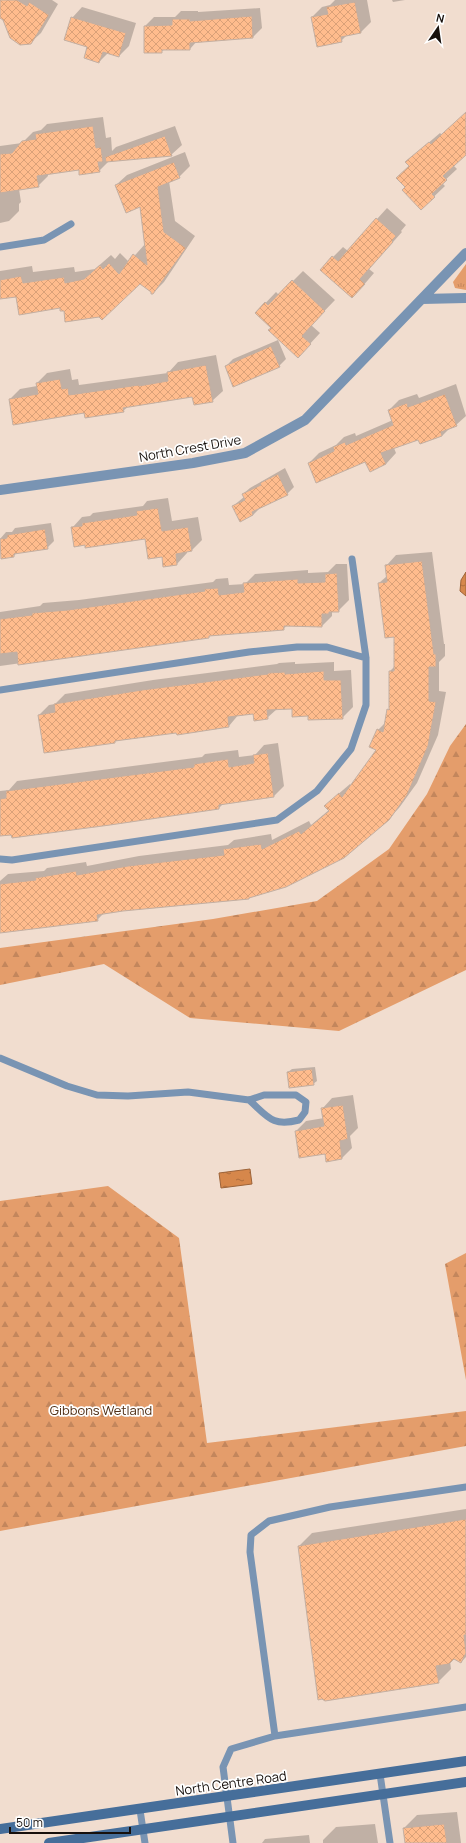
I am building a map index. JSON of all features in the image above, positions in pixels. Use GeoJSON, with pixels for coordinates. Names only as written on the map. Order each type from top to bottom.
{"type":"FeatureCollection","features":[{"type":"Feature","properties":{"kind":"street","name":"North Crest Drive"},"geometry":{"type":"LineString","coordinates":[[0,490],[193,463],[245,454],[305,420],[466,253]]}},
{"type":"Feature","properties":{"kind":"street"},"geometry":{"type":"LineString","coordinates":[[422,299],[466,298]]}},
{"type":"Feature","properties":{"kind":"street","name":"North Centre Road"},"geometry":{"type":"LineString","coordinates":[[0,1829],[140,1810],[466,1761]]}},
{"type":"Feature","properties":{"kind":"street"},"geometry":{"type":"LineString","coordinates":[[49,1843],[466,1782]]}},
{"type":"Feature","properties":{"kind":"lane"},"geometry":{"type":"LineString","coordinates":[[0,247],[44,240],[71,224]]}},
{"type":"Feature","properties":{"kind":"lane"},"geometry":{"type":"LineString","coordinates":[[0,859],[12,860],[277,820],[317,791],[351,749],[366,705],[366,658],[352,558]]}},
{"type":"Feature","properties":{"kind":"lane"},"geometry":{"type":"LineString","coordinates":[[0,690],[249,652],[297,647],[327,647],[366,658]]}},
{"type":"Feature","properties":{"kind":"lane"},"geometry":{"type":"LineString","coordinates":[[0,1058],[67,1086],[97,1095],[128,1096],[188,1092],[249,1100],[264,1095],[296,1095],[306,1102],[305,1112],[299,1120],[286,1124],[271,1120],[249,1100]]}},
{"type":"Feature","properties":{"kind":"lane"},"geometry":{"type":"LineString","coordinates":[[275,1736],[250,1552],[251,1535],[269,1521],[330,1507],[466,1487]]}},
{"type":"Feature","properties":{"kind":"lane"},"geometry":{"type":"LineString","coordinates":[[233,1843],[223,1767],[231,1748],[275,1736],[466,1707]]}},
{"type":"Feature","properties":{"kind":"lane"},"geometry":{"type":"LineString","coordinates":[[380,1774],[390,1843]]}},
{"type":"Feature","properties":{"kind":"lane"},"geometry":{"type":"LineString","coordinates":[[140,1810],[145,1843]]}},
{"type":"Feature","properties":{"kind":"green space"},"geometry":{"type":"Polygon","coordinates":[[[466,264],[466,290],[455,288],[453,282],[466,264]]]}},
{"type":"Feature","properties":{"kind":"green space"},"geometry":{"type":"Polygon","coordinates":[[[466,724],[466,970],[339,1031],[190,1018],[104,964],[0,985],[0,948],[213,919],[317,901],[389,849],[427,794],[450,746],[466,724]]]}},
{"type":"Feature","properties":{"kind":"green space","name":"Gibbons Wetland"},"geometry":{"type":"Polygon","coordinates":[[[108,1186],[179,1238],[207,1443],[466,1411],[466,1446],[0,1531],[0,1201],[108,1186]]]}},
{"type":"Feature","properties":{"kind":"green space"},"geometry":{"type":"Polygon","coordinates":[[[466,1253],[466,1380],[445,1264],[466,1253]]]}},
{"type":"Feature","properties":{"kind":"water"},"geometry":{"type":"Polygon","coordinates":[[[466,572],[466,596],[460,591],[461,580],[466,572]]]}},
{"type":"Feature","properties":{"kind":"water"},"geometry":{"type":"Polygon","coordinates":[[[250,1169],[252,1184],[221,1188],[219,1173],[250,1169]]]}},
{"type":"Feature","properties":{"kind":"building"},"geometry":{"type":"Polygon","coordinates":[[[0,0],[17,0],[27,6],[29,2],[49,15],[31,44],[20,45],[10,38],[3,20],[0,18],[0,0]]]}},
{"type":"Feature","properties":{"kind":"building"},"geometry":{"type":"Polygon","coordinates":[[[355,2],[361,33],[341,37],[342,42],[317,47],[311,17],[328,14],[326,7],[355,2]]]}},
{"type":"Feature","properties":{"kind":"building"},"geometry":{"type":"Polygon","coordinates":[[[252,16],[253,38],[190,43],[190,50],[162,50],[162,53],[144,53],[144,26],[172,25],[172,19],[190,19],[190,21],[252,16]]]}},
{"type":"Feature","properties":{"kind":"building"},"geometry":{"type":"Polygon","coordinates":[[[71,17],[126,33],[119,57],[103,52],[99,63],[84,58],[87,47],[64,40],[71,17]]]}},
{"type":"Feature","properties":{"kind":"building"},"geometry":{"type":"Polygon","coordinates":[[[466,112],[466,155],[443,176],[447,180],[432,194],[435,197],[421,210],[402,190],[405,187],[396,178],[409,166],[405,162],[429,142],[431,144],[466,112]]]}},
{"type":"Feature","properties":{"kind":"building"},"geometry":{"type":"Polygon","coordinates":[[[93,126],[96,148],[101,147],[103,162],[98,162],[100,172],[79,175],[79,170],[37,176],[39,187],[0,193],[0,154],[12,153],[22,141],[36,139],[35,134],[93,126]]]}},
{"type":"Feature","properties":{"kind":"building"},"geometry":{"type":"Polygon","coordinates":[[[165,136],[172,156],[106,162],[105,157],[165,136]]]}},
{"type":"Feature","properties":{"kind":"building"},"geometry":{"type":"Polygon","coordinates":[[[174,162],[180,178],[158,187],[164,232],[186,248],[153,294],[151,294],[151,292],[140,284],[102,320],[99,317],[65,322],[64,311],[60,311],[60,308],[19,315],[16,297],[0,299],[0,280],[21,276],[23,283],[64,277],[65,283],[84,279],[100,265],[103,269],[109,263],[119,274],[133,254],[147,265],[140,207],[126,213],[115,185],[174,162]]]}},
{"type":"Feature","properties":{"kind":"building"},"geometry":{"type":"Polygon","coordinates":[[[376,218],[396,236],[392,241],[393,242],[360,279],[365,284],[352,298],[320,270],[332,256],[338,261],[376,218]]]}},
{"type":"Feature","properties":{"kind":"building"},"geometry":{"type":"Polygon","coordinates":[[[292,280],[325,311],[302,336],[311,344],[298,358],[268,330],[271,328],[255,313],[265,302],[268,305],[292,280]]]}},
{"type":"Feature","properties":{"kind":"building"},"geometry":{"type":"Polygon","coordinates":[[[271,346],[280,367],[233,387],[225,366],[271,346]]]}},
{"type":"Feature","properties":{"kind":"building"},"geometry":{"type":"Polygon","coordinates":[[[206,365],[213,402],[194,405],[192,397],[123,408],[124,412],[85,418],[84,413],[13,425],[9,399],[38,394],[36,383],[60,379],[62,389],[68,388],[69,395],[168,381],[167,372],[206,365]]]}},
{"type":"Feature","properties":{"kind":"building"},"geometry":{"type":"Polygon","coordinates":[[[445,394],[457,426],[441,432],[442,436],[420,444],[418,440],[381,453],[386,464],[370,472],[365,462],[316,483],[308,463],[334,451],[333,447],[345,442],[346,445],[393,425],[388,410],[407,403],[408,407],[445,394]]]}},
{"type":"Feature","properties":{"kind":"building"},"geometry":{"type":"Polygon","coordinates":[[[278,474],[288,495],[252,512],[253,515],[240,522],[232,506],[245,500],[242,494],[261,485],[260,483],[278,474]]]}},
{"type":"Feature","properties":{"kind":"building"},"geometry":{"type":"Polygon","coordinates":[[[158,508],[162,531],[188,527],[192,551],[176,554],[177,565],[163,567],[162,557],[148,559],[145,539],[85,548],[85,545],[74,547],[71,527],[82,526],[82,523],[137,515],[136,511],[158,508]]]}},
{"type":"Feature","properties":{"kind":"building"},"geometry":{"type":"Polygon","coordinates":[[[45,529],[48,549],[14,554],[14,557],[1,559],[0,539],[7,538],[7,535],[45,529]]]}},
{"type":"Feature","properties":{"kind":"building"},"geometry":{"type":"Polygon","coordinates":[[[422,561],[434,654],[436,654],[436,667],[429,667],[429,701],[436,702],[428,746],[407,795],[389,820],[344,858],[286,887],[249,899],[123,911],[97,915],[98,921],[0,933],[0,884],[36,880],[35,878],[76,871],[77,875],[128,866],[224,855],[223,849],[261,844],[262,849],[299,831],[301,834],[329,811],[324,806],[339,793],[342,797],[376,750],[369,747],[377,729],[383,732],[387,709],[389,710],[389,671],[394,671],[394,637],[385,638],[378,583],[387,582],[385,565],[422,561]]]}},
{"type":"Feature","properties":{"kind":"building"},"geometry":{"type":"Polygon","coordinates":[[[337,573],[339,612],[322,614],[322,627],[284,626],[284,630],[209,636],[209,638],[18,665],[17,652],[0,654],[0,619],[32,615],[32,613],[68,610],[205,591],[204,589],[218,588],[219,595],[244,592],[243,583],[298,579],[298,583],[325,582],[325,574],[337,573]]]}},
{"type":"Feature","properties":{"kind":"building"},"geometry":{"type":"Polygon","coordinates":[[[324,671],[324,680],[341,680],[343,719],[308,720],[308,716],[292,717],[292,709],[267,710],[268,719],[254,721],[253,714],[228,717],[229,727],[177,735],[176,733],[115,741],[115,743],[44,753],[38,715],[55,712],[54,704],[142,690],[268,673],[285,672],[285,674],[324,671]]]}},
{"type":"Feature","properties":{"kind":"building"},"geometry":{"type":"Polygon","coordinates":[[[268,753],[274,797],[219,805],[219,809],[110,825],[12,838],[11,835],[0,836],[0,799],[6,798],[6,791],[194,767],[194,764],[228,759],[229,767],[254,763],[253,755],[268,753]]]}},
{"type":"Feature","properties":{"kind":"building"},"geometry":{"type":"Polygon","coordinates":[[[312,1069],[314,1085],[289,1088],[287,1072],[312,1069]]]}},
{"type":"Feature","properties":{"kind":"building"},"geometry":{"type":"Polygon","coordinates":[[[343,1105],[348,1139],[340,1141],[342,1159],[326,1162],[325,1154],[299,1158],[295,1131],[324,1126],[321,1108],[343,1105]]]}},
{"type":"Feature","properties":{"kind":"building"},"geometry":{"type":"Polygon","coordinates":[[[466,1519],[466,1635],[464,1635],[466,1653],[461,1663],[454,1659],[449,1664],[436,1666],[439,1683],[325,1701],[322,1699],[318,1700],[298,1546],[466,1519]]]}},
{"type":"Feature","properties":{"kind":"building"},"geometry":{"type":"Polygon","coordinates":[[[444,1824],[447,1843],[405,1843],[403,1828],[444,1824]]]}}]}
